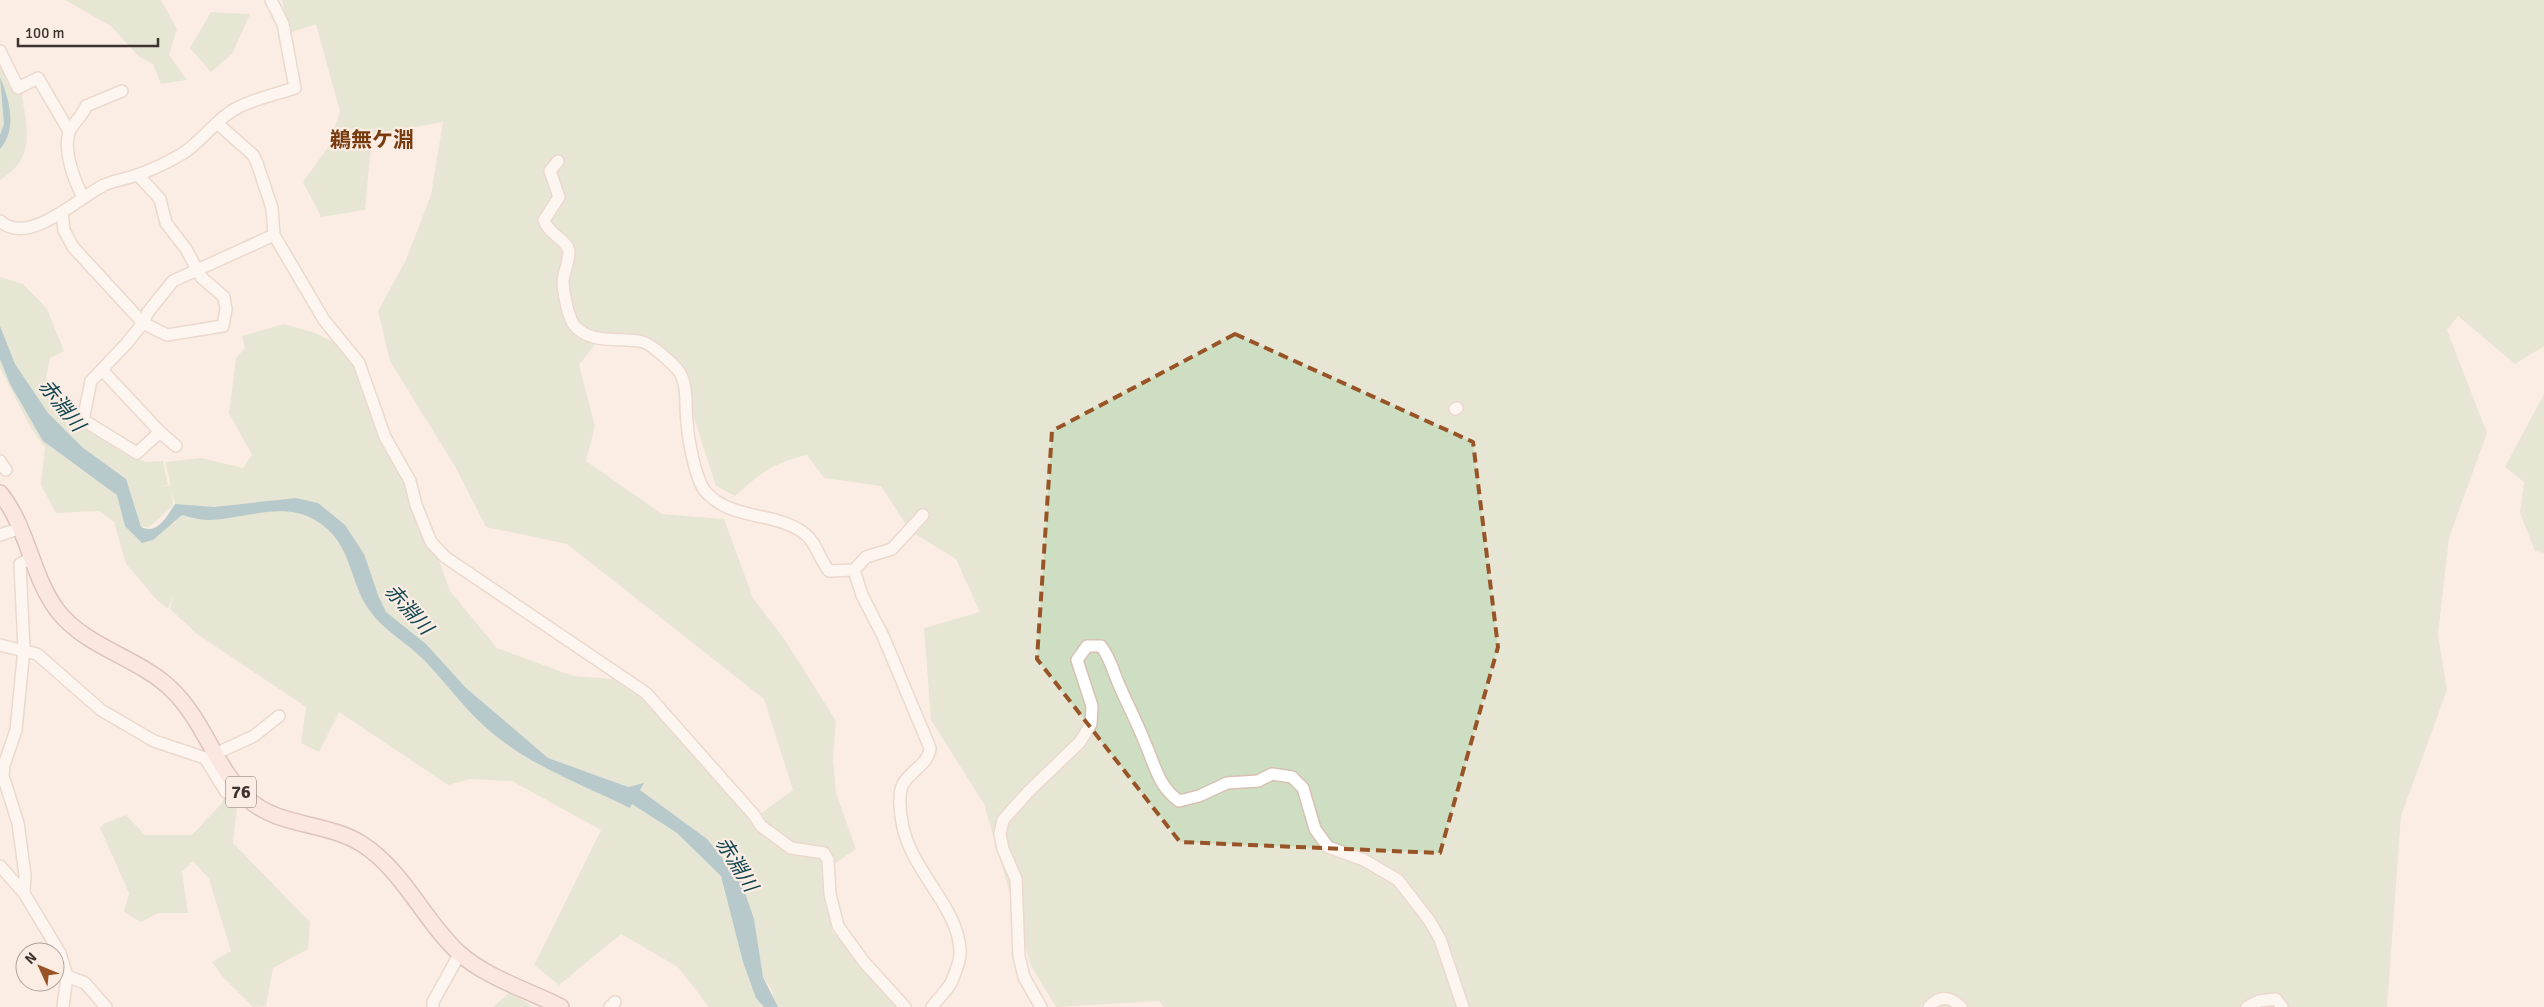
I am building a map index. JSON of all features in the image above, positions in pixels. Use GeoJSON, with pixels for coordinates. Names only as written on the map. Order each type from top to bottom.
{"type":"FeatureCollection","features":[{"type":"Feature","properties":{"kind":"main road","name":"76"},"geometry":{"type":"LineString","coordinates":[[0,493],[9,504],[21,528],[49,596],[58,611],[81,632],[170,688],[187,705],[242,793],[271,812],[340,833],[362,843],[392,872],[460,953],[483,970],[561,1007]]}},
{"type":"Feature","properties":{"kind":"street"},"geometry":{"type":"LineString","coordinates":[[0,221],[4,225],[26,228],[62,213],[83,197],[106,184],[138,175],[181,154],[240,106],[295,88],[283,24],[271,0]]}},
{"type":"Feature","properties":{"kind":"street"},"geometry":{"type":"LineString","coordinates":[[0,51],[18,88],[38,78],[69,131],[68,154],[83,197]]}},
{"type":"Feature","properties":{"kind":"street"},"geometry":{"type":"LineString","coordinates":[[69,131],[83,116],[86,106],[122,91]]}},
{"type":"Feature","properties":{"kind":"street"},"geometry":{"type":"LineString","coordinates":[[217,123],[253,156],[258,163],[272,208],[274,235],[324,320],[359,363],[385,436],[410,481],[416,505],[431,542],[445,558],[646,693],[754,815],[761,826],[791,848],[824,853],[828,860],[830,894],[838,926],[864,962],[905,1007]]}},
{"type":"Feature","properties":{"kind":"street"},"geometry":{"type":"LineString","coordinates":[[558,161],[550,171],[559,197],[544,220],[549,232],[560,239],[569,251],[563,283],[567,305],[574,325],[588,334],[604,339],[645,342],[680,373],[684,386],[687,424],[697,471],[704,490],[723,506],[792,525],[806,534],[829,571],[854,570],[866,557],[892,549],[923,515]]}},
{"type":"Feature","properties":{"kind":"street"},"geometry":{"type":"LineString","coordinates":[[62,213],[64,230],[73,246],[143,323],[167,336],[223,326],[226,309],[224,297],[201,277],[166,223],[160,199],[138,175]]}},
{"type":"Feature","properties":{"kind":"street"},"geometry":{"type":"LineString","coordinates":[[160,432],[137,453],[83,420],[91,381],[103,371],[143,323],[148,312],[173,281],[274,235]]}},
{"type":"Feature","properties":{"kind":"street"},"geometry":{"type":"LineString","coordinates":[[103,371],[160,432],[176,446]]}},
{"type":"Feature","properties":{"kind":"street"},"geometry":{"type":"LineString","coordinates":[[0,535],[21,528]]}},
{"type":"Feature","properties":{"kind":"street"},"geometry":{"type":"LineString","coordinates":[[24,893],[25,875],[18,823],[3,776],[4,765],[16,730],[24,649],[20,564],[33,557]]}},
{"type":"Feature","properties":{"kind":"street"},"geometry":{"type":"LineString","coordinates":[[854,570],[862,595],[883,636],[930,748],[930,755],[903,784],[901,802],[902,821],[907,844],[950,918],[958,935],[961,951],[950,984],[932,1007]]}},
{"type":"Feature","properties":{"kind":"street"},"geometry":{"type":"LineString","coordinates":[[0,645],[24,649],[37,654],[101,710],[154,741],[205,758],[226,792],[242,793]]}},
{"type":"Feature","properties":{"kind":"street"},"geometry":{"type":"LineString","coordinates":[[1041,1007],[1024,977],[1019,956],[1016,879],[1003,849],[1000,834],[1003,820],[1029,791],[1080,742],[1091,724],[1092,706],[1077,660],[1087,646],[1101,646],[1111,659],[1119,685],[1146,743],[1160,783],[1168,794],[1179,801],[1199,796],[1227,783],[1258,780],[1272,774],[1292,777],[1303,788],[1315,829],[1328,847],[1364,860],[1398,880],[1430,920],[1440,939],[1463,1007]]}},
{"type":"Feature","properties":{"kind":"street"},"geometry":{"type":"LineString","coordinates":[[217,753],[254,736],[278,716]]}},
{"type":"Feature","properties":{"kind":"street"},"geometry":{"type":"LineString","coordinates":[[0,866],[24,893],[60,953],[67,976],[63,1007]]}},
{"type":"Feature","properties":{"kind":"street"},"geometry":{"type":"LineString","coordinates":[[434,1007],[433,1002],[460,953]]}},
{"type":"Feature","properties":{"kind":"street"},"geometry":{"type":"LineString","coordinates":[[67,976],[85,983],[106,1007]]}},
{"type":"Feature","properties":{"kind":"street"},"geometry":{"type":"LineString","coordinates":[[1929,1007],[1936,1000],[1945,998],[1953,1000],[1961,1007]]}},
{"type":"Feature","properties":{"kind":"street"},"geometry":{"type":"LineString","coordinates":[[2247,1007],[2259,1001],[2276,999],[2282,1007]]}},
{"type":"Feature","properties":{"kind":"highlighted area"},"geometry":{"type":"Polygon","coordinates":[[[1235,334],[1473,442],[1498,647],[1440,853],[1180,842],[1037,659],[1052,431],[1235,334]]]}},
{"type":"Feature","properties":{"kind":"green space"},"geometry":{"type":"Polygon","coordinates":[[[65,0],[161,0],[177,29],[169,55],[187,80],[161,84],[153,64],[138,56],[111,26],[65,0]]]}},
{"type":"Feature","properties":{"kind":"green space"},"geometry":{"type":"Polygon","coordinates":[[[282,0],[2544,0],[2544,346],[2515,364],[2458,316],[2447,330],[2487,433],[2449,538],[2438,635],[2447,690],[2401,816],[2387,1007],[1164,1007],[1159,1001],[1056,1007],[1031,966],[984,804],[931,720],[924,628],[980,612],[956,559],[910,531],[881,486],[824,478],[807,455],[776,465],[752,481],[735,496],[716,486],[676,362],[652,339],[603,334],[579,365],[595,426],[586,461],[662,514],[724,519],[753,598],[785,640],[836,721],[833,758],[836,793],[856,849],[821,873],[832,931],[896,1007],[778,1007],[775,1005],[772,990],[760,972],[718,867],[765,1007],[709,1007],[678,967],[621,934],[559,985],[534,965],[601,830],[512,781],[470,779],[448,785],[339,712],[319,752],[301,743],[306,707],[197,634],[170,609],[173,594],[168,609],[157,600],[126,564],[114,522],[99,511],[56,513],[41,485],[45,447],[31,428],[0,368],[0,277],[23,284],[47,309],[64,351],[50,358],[46,378],[77,422],[118,450],[146,462],[163,461],[168,485],[160,487],[171,485],[165,462],[202,458],[243,468],[252,455],[229,413],[236,358],[245,348],[242,336],[284,324],[315,333],[340,345],[361,370],[361,387],[410,481],[450,591],[497,648],[573,676],[615,679],[644,697],[682,737],[716,782],[760,814],[793,790],[764,699],[567,544],[486,527],[456,468],[390,361],[378,311],[406,260],[431,195],[443,122],[372,135],[365,210],[321,217],[303,182],[328,147],[340,112],[316,24],[289,33],[282,0]],[[172,492],[173,506],[148,528],[143,526],[142,535],[175,523],[177,513],[172,492]]]}},
{"type":"Feature","properties":{"kind":"green space"},"geometry":{"type":"Polygon","coordinates":[[[211,12],[250,14],[232,54],[211,72],[190,48],[211,12]]]}},
{"type":"Feature","properties":{"kind":"green space"},"geometry":{"type":"Polygon","coordinates":[[[0,63],[7,83],[21,91],[27,141],[20,162],[0,180],[0,63]]]}},
{"type":"Feature","properties":{"kind":"green space"},"geometry":{"type":"Polygon","coordinates":[[[2544,394],[2544,553],[2535,551],[2520,513],[2524,482],[2505,467],[2544,394]]]}},
{"type":"Feature","properties":{"kind":"green space"},"geometry":{"type":"Polygon","coordinates":[[[225,794],[237,807],[233,843],[310,922],[308,949],[273,968],[266,1006],[253,1007],[223,977],[212,962],[231,951],[209,879],[193,861],[182,872],[188,913],[158,913],[141,922],[124,912],[129,893],[100,828],[103,824],[126,815],[145,835],[192,835],[222,803],[225,794]]]}},
{"type":"Feature","properties":{"kind":"green space"},"geometry":{"type":"Polygon","coordinates":[[[510,992],[533,1007],[493,1007],[510,992]]]}},
{"type":"Feature","properties":{"kind":"water"},"geometry":{"type":"Polygon","coordinates":[[[0,77],[9,104],[10,123],[6,141],[0,149],[0,135],[4,124],[0,77]]]}},
{"type":"Feature","properties":{"kind":"water"},"geometry":{"type":"Polygon","coordinates":[[[0,326],[15,364],[48,413],[82,447],[126,479],[141,527],[152,529],[157,527],[175,504],[214,507],[296,498],[318,503],[345,525],[364,554],[386,612],[426,644],[466,688],[548,758],[628,787],[644,783],[640,790],[707,839],[741,881],[754,919],[763,977],[778,1007],[764,1007],[756,998],[743,962],[721,876],[677,833],[632,804],[630,808],[540,765],[491,732],[424,660],[373,615],[359,590],[344,552],[328,529],[315,520],[290,512],[263,512],[208,520],[182,515],[153,540],[142,543],[125,526],[117,495],[43,441],[10,384],[0,359],[0,326]]]}},
{"type":"Feature","properties":{"kind":"district","name":"鵜無ケ淵"},"geometry":{"type":"Point","coordinates":[372,140]}},
{"type":"Feature","properties":{"kind":"water label","name":"赤淵川"},"geometry":{"type":"Point","coordinates":[62,405]}},
{"type":"Feature","properties":{"kind":"water label","name":"赤淵川"},"geometry":{"type":"Point","coordinates":[409,609]}},
{"type":"Feature","properties":{"kind":"water label","name":"赤淵川"},"geometry":{"type":"Point","coordinates":[737,864]}}]}
